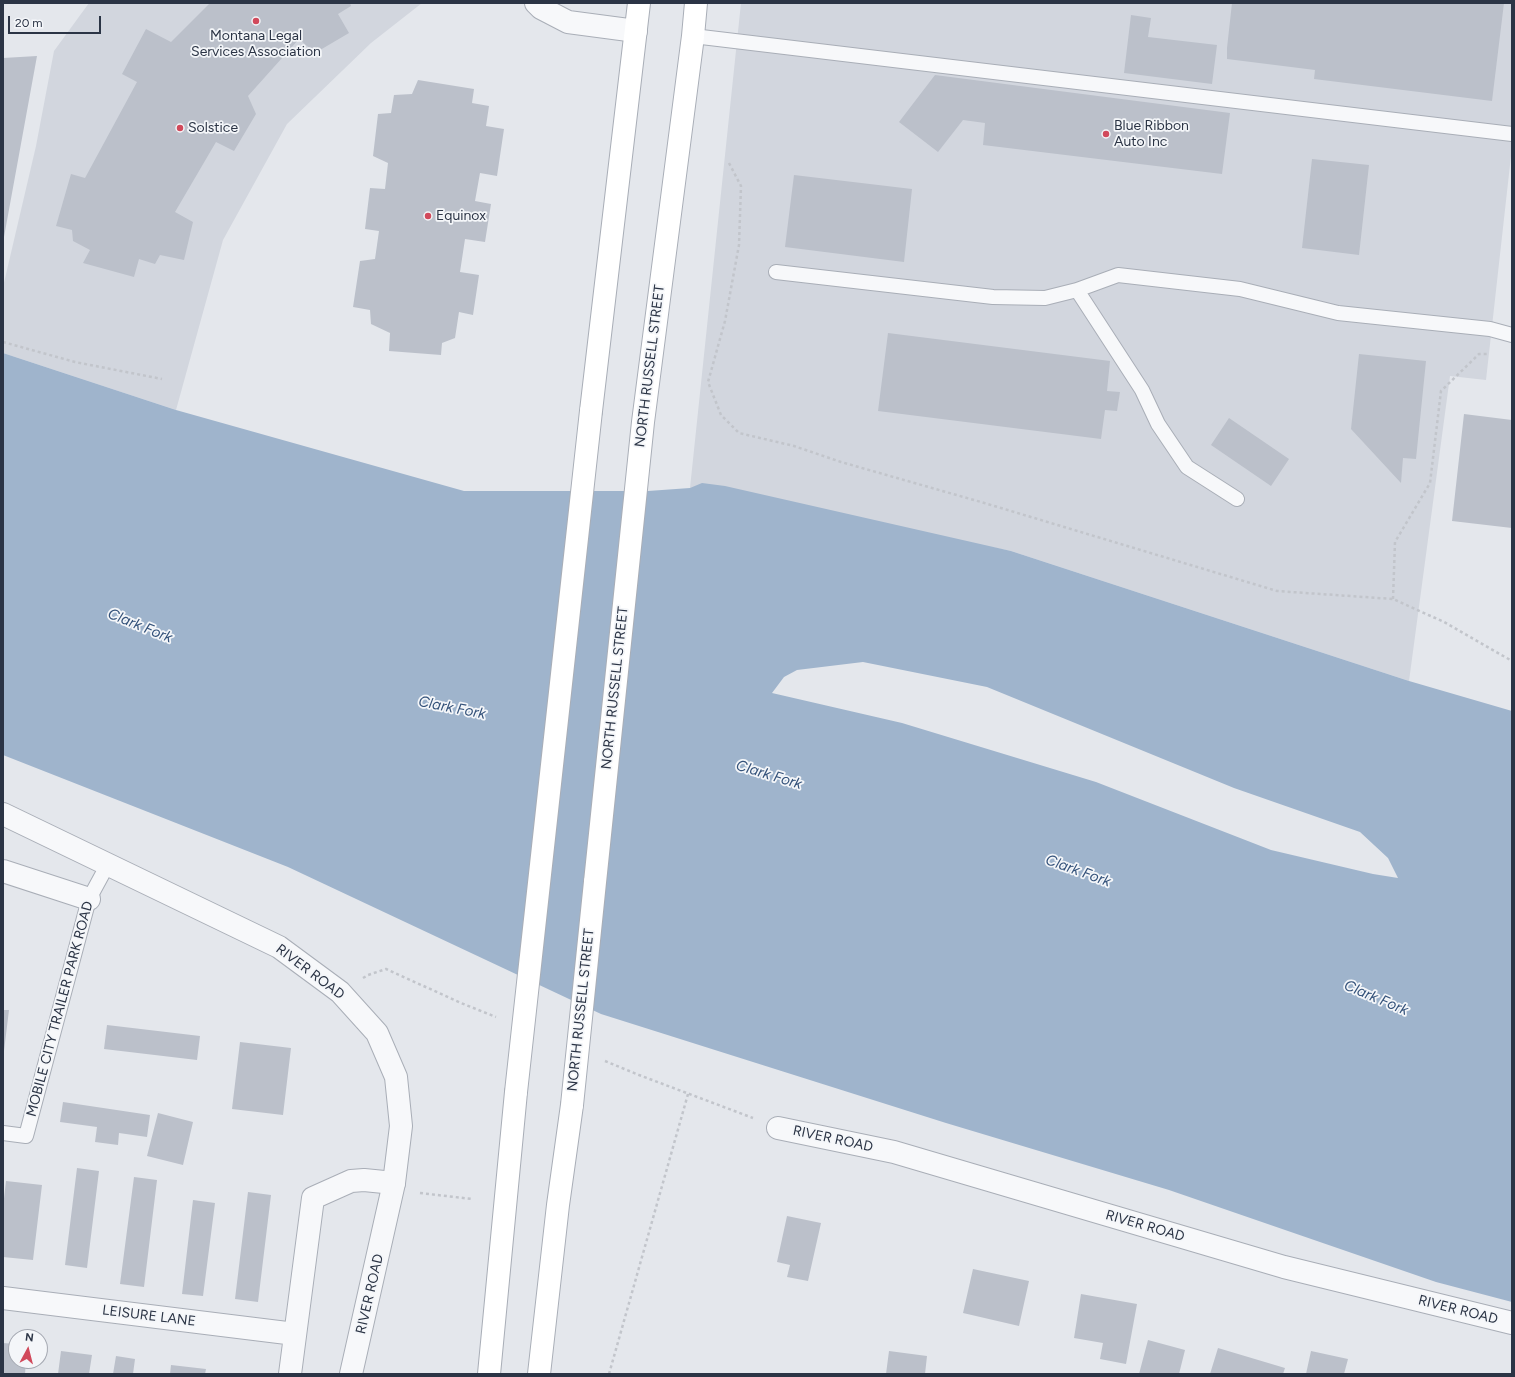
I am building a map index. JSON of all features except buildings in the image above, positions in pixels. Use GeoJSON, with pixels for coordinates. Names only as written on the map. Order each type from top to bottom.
{"type":"FeatureCollection","features":[{"type":"Feature","properties":{"kind":"main road"},"geometry":{"type":"LineString","coordinates":[[489,1374],[516,1092],[591,411],[639,3]]}},
{"type":"Feature","properties":{"kind":"main road","name":"NORTH RUSSELL STREET"},"geometry":{"type":"LineString","coordinates":[[539,1374],[558,1205],[572,1105],[643,422],[696,3]]}},
{"type":"Feature","properties":{"kind":"street"},"geometry":{"type":"LineString","coordinates":[[536,3],[542,8],[568,22],[636,31]]}},
{"type":"Feature","properties":{"kind":"street","name":"RIVER ROAD"},"geometry":{"type":"LineString","coordinates":[[3,814],[279,947],[340,992],[377,1033],[396,1077],[401,1126],[394,1183],[351,1374]]}},
{"type":"Feature","properties":{"kind":"street"},"geometry":{"type":"LineString","coordinates":[[3,871],[89,899]]}},
{"type":"Feature","properties":{"kind":"street","name":"RIVER ROAD"},"geometry":{"type":"LineString","coordinates":[[778,1128],[894,1152],[1284,1267],[1512,1323]]}},
{"type":"Feature","properties":{"kind":"street"},"geometry":{"type":"LineString","coordinates":[[290,1374],[313,1198],[351,1181],[364,1180],[394,1183]]}},
{"type":"Feature","properties":{"kind":"street","name":"LEISURE LANE"},"geometry":{"type":"LineString","coordinates":[[3,1298],[295,1334]]}},
{"type":"Feature","properties":{"kind":"lane"},"geometry":{"type":"LineString","coordinates":[[693,36],[1512,134]]}},
{"type":"Feature","properties":{"kind":"lane"},"geometry":{"type":"LineString","coordinates":[[776,272],[993,297],[1045,298],[1077,290],[1118,275],[1240,289],[1338,313],[1486,329],[1512,335]]}},
{"type":"Feature","properties":{"kind":"lane"},"geometry":{"type":"LineString","coordinates":[[1077,290],[1142,390],[1158,424],[1187,467],[1237,500]]}},
{"type":"Feature","properties":{"kind":"lane","name":"MOBILE CITY TRAILER PARK ROAD"},"geometry":{"type":"LineString","coordinates":[[3,1133],[26,1136],[89,899],[108,864]]}},
{"type":"Feature","properties":{"kind":"path"},"geometry":{"type":"LineString","coordinates":[[729,164],[741,186],[739,245],[725,321],[708,382],[720,415],[739,432],[794,446],[841,462],[981,502],[1276,591],[1393,599],[1444,622],[1512,661]]}},
{"type":"Feature","properties":{"kind":"path"},"geometry":{"type":"LineString","coordinates":[[3,342],[75,362],[162,379]]}},
{"type":"Feature","properties":{"kind":"path"},"geometry":{"type":"LineString","coordinates":[[1393,599],[1395,542],[1430,483],[1441,391],[1479,354],[1492,355]]}},
{"type":"Feature","properties":{"kind":"path"},"geometry":{"type":"LineString","coordinates":[[609,1374],[688,1094]]}},
{"type":"Feature","properties":{"kind":"path"},"geometry":{"type":"LineString","coordinates":[[420,1193],[472,1199]]}},
{"type":"Feature","properties":{"kind":"shaded area"},"geometry":{"type":"Polygon","coordinates":[[[89,3],[422,3],[371,43],[287,124],[223,240],[176,410],[3,353],[3,287],[36,146],[54,51],[89,3]]]}},
{"type":"Feature","properties":{"kind":"shaded area"},"geometry":{"type":"Polygon","coordinates":[[[741,3],[1512,3],[1512,147],[1486,380],[1450,376],[1409,681],[1011,551],[690,488],[741,3]]]}},
{"type":"Feature","properties":{"kind":"water","name":"Clark Fork"},"geometry":{"type":"Polygon","coordinates":[[[3,353],[176,410],[464,491],[648,491],[690,488],[702,483],[725,486],[1011,551],[1409,681],[1512,711],[1512,1302],[1436,1282],[1169,1190],[946,1123],[601,1014],[288,867],[3,755],[3,353]],[[863,662],[797,670],[784,677],[772,693],[902,723],[1096,782],[1271,850],[1373,874],[1398,878],[1388,858],[1360,832],[1234,788],[987,687],[863,662]]]}},
{"type":"Feature","properties":{"kind":"place","name":"Montana Legal Services Association"},"geometry":{"type":"Point","coordinates":[256,21]}},
{"type":"Feature","properties":{"kind":"place","name":"Solstice"},"geometry":{"type":"Point","coordinates":[180,128]}},
{"type":"Feature","properties":{"kind":"place","name":"Blue Ribbon Auto Inc"},"geometry":{"type":"Point","coordinates":[1106,134]}},
{"type":"Feature","properties":{"kind":"place","name":"Equinox"},"geometry":{"type":"Point","coordinates":[428,216]}}]}
